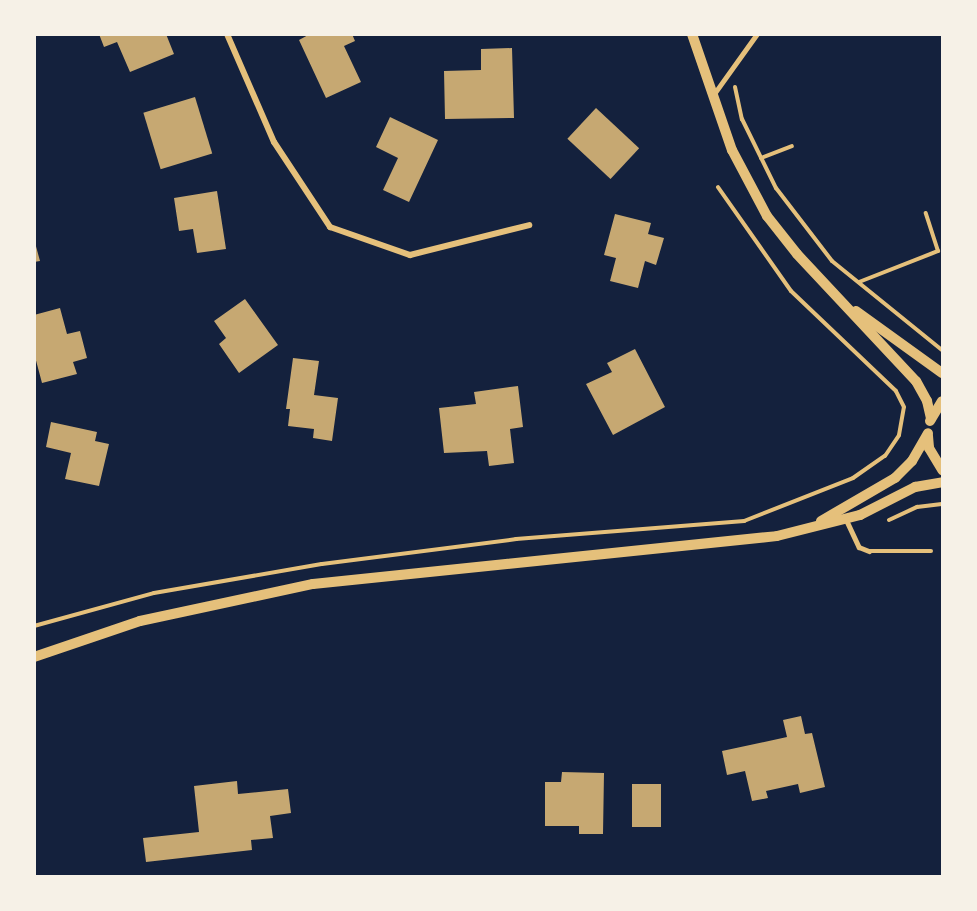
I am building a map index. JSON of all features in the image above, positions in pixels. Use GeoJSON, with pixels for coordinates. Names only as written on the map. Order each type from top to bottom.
{"type":"FeatureCollection","features":[{"type":"Feature","properties":{"kind":"street"},"geometry":{"type":"LineString","coordinates":[[228,34],[274,142],[330,227],[410,255],[529,225]]}},
{"type":"Feature","properties":{"kind":"street"},"geometry":{"type":"LineString","coordinates":[[692,34],[732,150],[767,216],[916,381],[927,401],[931,419]]}},
{"type":"Feature","properties":{"kind":"street"},"geometry":{"type":"LineString","coordinates":[[845,304],[942,373]]}},
{"type":"Feature","properties":{"kind":"street"},"geometry":{"type":"LineString","coordinates":[[942,401],[931,419],[928,433],[929,448],[942,470]]}},
{"type":"Feature","properties":{"kind":"street"},"geometry":{"type":"LineString","coordinates":[[810,527],[895,478],[912,461],[928,433]]}},
{"type":"Feature","properties":{"kind":"street"},"geometry":{"type":"LineString","coordinates":[[34,657],[140,621],[313,584],[742,540],[810,527],[846,519],[915,487],[942,482]]}},
{"type":"Feature","properties":{"kind":"lane"},"geometry":{"type":"LineString","coordinates":[[714,94],[757,34]]}},
{"type":"Feature","properties":{"kind":"lane"},"geometry":{"type":"LineString","coordinates":[[846,519],[859,547],[869,551],[931,551]]}},
{"type":"Feature","properties":{"kind":"path"},"geometry":{"type":"LineString","coordinates":[[731,72],[742,119],[776,188],[832,261],[942,350]]}},
{"type":"Feature","properties":{"kind":"path"},"geometry":{"type":"LineString","coordinates":[[760,158],[792,146]]}},
{"type":"Feature","properties":{"kind":"path"},"geometry":{"type":"LineString","coordinates":[[34,626],[154,593],[322,564],[516,539],[744,521],[854,478],[885,456],[899,435],[904,407],[896,391],[790,291],[718,187]]}},
{"type":"Feature","properties":{"kind":"path"},"geometry":{"type":"LineString","coordinates":[[858,283],[938,251],[926,213]]}},
{"type":"Feature","properties":{"kind":"path"},"geometry":{"type":"LineString","coordinates":[[885,522],[917,507],[942,504]]}},
{"type":"Feature","properties":{"kind":"building"},"geometry":{"type":"Polygon","coordinates":[[[99,34],[166,34],[174,54],[130,72],[117,42],[104,47],[99,34]]]}},
{"type":"Feature","properties":{"kind":"building"},"geometry":{"type":"Polygon","coordinates":[[[310,34],[352,34],[355,41],[344,46],[361,82],[326,98],[299,40],[310,34]]]}},
{"type":"Feature","properties":{"kind":"building"},"geometry":{"type":"Polygon","coordinates":[[[512,48],[514,118],[445,119],[444,71],[481,70],[481,49],[512,48]]]}},
{"type":"Feature","properties":{"kind":"building"},"geometry":{"type":"Polygon","coordinates":[[[195,97],[212,153],[161,169],[143,113],[195,97]]]}},
{"type":"Feature","properties":{"kind":"building"},"geometry":{"type":"Polygon","coordinates":[[[596,108],[639,148],[611,179],[567,139],[596,108]]]}},
{"type":"Feature","properties":{"kind":"building"},"geometry":{"type":"Polygon","coordinates":[[[390,117],[438,140],[409,202],[383,190],[398,158],[376,147],[390,117]]]}},
{"type":"Feature","properties":{"kind":"building"},"geometry":{"type":"Polygon","coordinates":[[[217,191],[226,249],[197,253],[193,229],[179,231],[174,198],[217,191]]]}},
{"type":"Feature","properties":{"kind":"building"},"geometry":{"type":"Polygon","coordinates":[[[615,214],[651,223],[648,234],[664,238],[656,265],[645,261],[638,288],[610,281],[616,258],[604,255],[615,214]]]}},
{"type":"Feature","properties":{"kind":"building"},"geometry":{"type":"Polygon","coordinates":[[[34,239],[40,261],[34,262],[34,239]]]}},
{"type":"Feature","properties":{"kind":"building"},"geometry":{"type":"Polygon","coordinates":[[[245,299],[278,345],[239,373],[219,344],[226,338],[214,321],[245,299]]]}},
{"type":"Feature","properties":{"kind":"building"},"geometry":{"type":"Polygon","coordinates":[[[60,308],[67,334],[80,331],[87,358],[73,362],[77,374],[42,383],[34,353],[34,315],[60,308]]]}},
{"type":"Feature","properties":{"kind":"building"},"geometry":{"type":"Polygon","coordinates":[[[635,349],[665,407],[613,435],[586,384],[612,372],[607,363],[635,349]]]}},
{"type":"Feature","properties":{"kind":"building"},"geometry":{"type":"Polygon","coordinates":[[[293,358],[319,361],[314,395],[338,398],[332,441],[313,438],[314,429],[288,426],[290,409],[286,409],[293,358]]]}},
{"type":"Feature","properties":{"kind":"building"},"geometry":{"type":"Polygon","coordinates":[[[518,386],[523,427],[510,429],[514,463],[489,466],[487,451],[444,453],[439,408],[476,404],[474,392],[518,386]]]}},
{"type":"Feature","properties":{"kind":"building"},"geometry":{"type":"Polygon","coordinates":[[[51,422],[97,432],[95,441],[109,444],[99,486],[65,479],[71,453],[46,447],[51,422]]]}},
{"type":"Feature","properties":{"kind":"building"},"geometry":{"type":"Polygon","coordinates":[[[801,716],[805,734],[812,733],[825,787],[800,793],[798,784],[766,791],[768,798],[752,801],[745,771],[727,775],[722,751],[787,737],[783,720],[801,716]]]}},
{"type":"Feature","properties":{"kind":"building"},"geometry":{"type":"Polygon","coordinates":[[[562,772],[604,773],[603,834],[579,834],[579,826],[545,826],[545,782],[561,782],[562,772]]]}},
{"type":"Feature","properties":{"kind":"building"},"geometry":{"type":"Polygon","coordinates":[[[237,781],[238,794],[288,789],[291,813],[270,816],[273,838],[251,840],[252,850],[146,862],[143,838],[199,832],[194,786],[237,781]]]}},
{"type":"Feature","properties":{"kind":"building"},"geometry":{"type":"Polygon","coordinates":[[[632,784],[661,784],[661,827],[632,827],[632,784]]]}}]}
